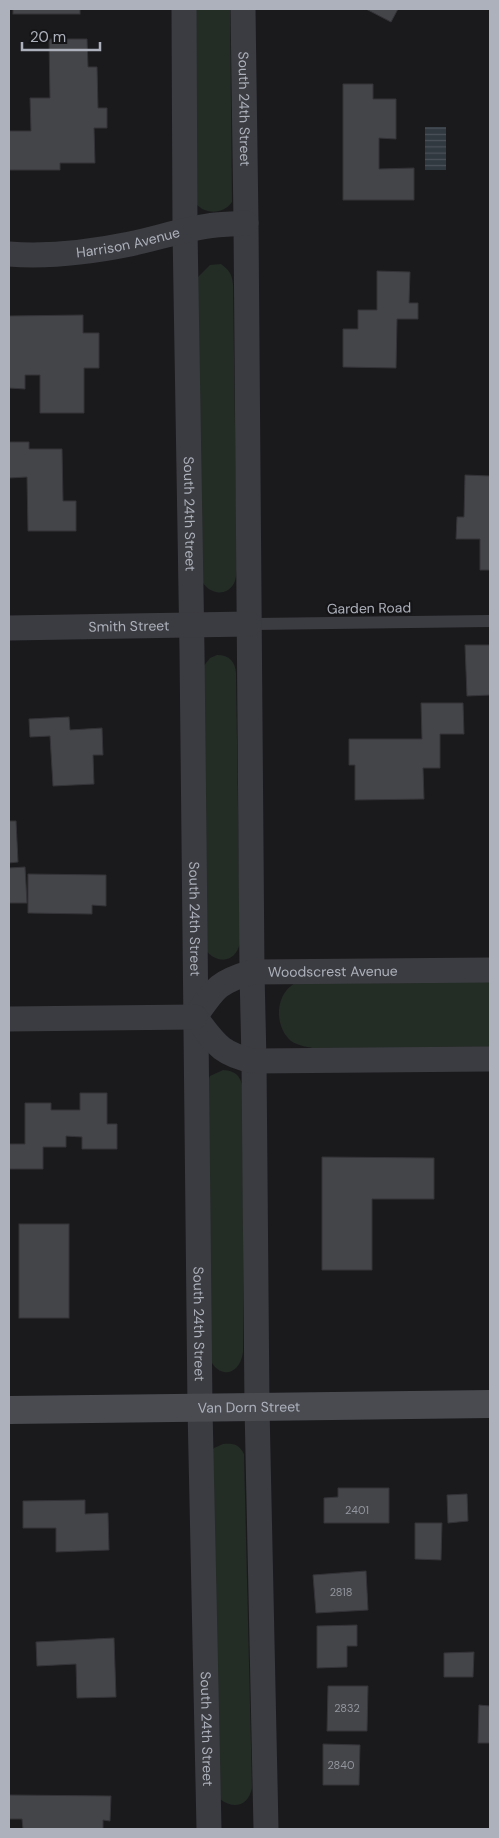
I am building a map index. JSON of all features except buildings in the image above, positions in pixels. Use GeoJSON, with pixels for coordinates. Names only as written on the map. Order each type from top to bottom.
{"type":"FeatureCollection","features":[{"type":"Feature","properties":{"kind":"main road","name":"Van Dorn Street"},"geometry":{"type":"LineString","coordinates":[[9,1410],[490,1404]]}},
{"type":"Feature","properties":{"kind":"street","name":"South 24th Street"},"geometry":{"type":"LineString","coordinates":[[184,9],[185,230],[200,1408],[209,1829]]}},
{"type":"Feature","properties":{"kind":"street","name":"South 24th Street"},"geometry":{"type":"LineString","coordinates":[[243,9],[257,1407],[266,1829]]}},
{"type":"Feature","properties":{"kind":"street","name":"Harrison Avenue"},"geometry":{"type":"LineString","coordinates":[[9,254],[26,255],[82,251],[130,244],[185,230],[215,225],[246,223]]}},
{"type":"Feature","properties":{"kind":"street","name":"Smith Street"},"geometry":{"type":"LineString","coordinates":[[9,628],[249,624]]}},
{"type":"Feature","properties":{"kind":"street","name":"Woodscrest Avenue"},"geometry":{"type":"LineString","coordinates":[[196,1017],[214,989],[232,978],[252,972],[490,970]]}},
{"type":"Feature","properties":{"kind":"street"},"geometry":{"type":"LineString","coordinates":[[9,1019],[196,1017],[219,1048],[236,1057],[254,1061],[490,1059]]}},
{"type":"Feature","properties":{"kind":"lane","name":"Garden Road"},"geometry":{"type":"LineString","coordinates":[[249,624],[490,621]]}},
{"type":"Feature","properties":{"kind":"shaded area"},"geometry":{"type":"Polygon","coordinates":[[[194,9],[230,9],[232,202],[224,209],[215,212],[200,208],[196,204],[194,9]]]}},
{"type":"Feature","properties":{"kind":"shaded area"},"geometry":{"type":"Polygon","coordinates":[[[425,127],[446,127],[446,170],[425,170],[425,127]]]}},
{"type":"Feature","properties":{"kind":"shaded area"},"geometry":{"type":"Polygon","coordinates":[[[221,264],[230,272],[233,284],[237,569],[233,585],[225,591],[216,592],[204,585],[202,581],[197,285],[198,277],[210,265],[221,264]]]}},
{"type":"Feature","properties":{"kind":"shaded area"},"geometry":{"type":"Polygon","coordinates":[[[217,655],[225,656],[231,660],[236,673],[240,943],[235,954],[222,960],[207,952],[203,667],[210,658],[217,655]]]}},
{"type":"Feature","properties":{"kind":"shaded area"},"geometry":{"type":"Polygon","coordinates":[[[490,975],[490,1048],[317,1049],[291,1041],[280,1024],[279,1010],[282,997],[295,983],[490,975]]]}},
{"type":"Feature","properties":{"kind":"shaded area"},"geometry":{"type":"Polygon","coordinates":[[[223,1070],[235,1073],[238,1076],[243,1090],[243,1352],[238,1366],[228,1372],[218,1369],[209,1357],[207,1083],[210,1076],[223,1070]]]}},
{"type":"Feature","properties":{"kind":"shaded area"},"geometry":{"type":"Polygon","coordinates":[[[223,1444],[235,1445],[244,1454],[252,1788],[244,1802],[235,1805],[220,1799],[211,1452],[214,1448],[223,1444]]]}}]}
